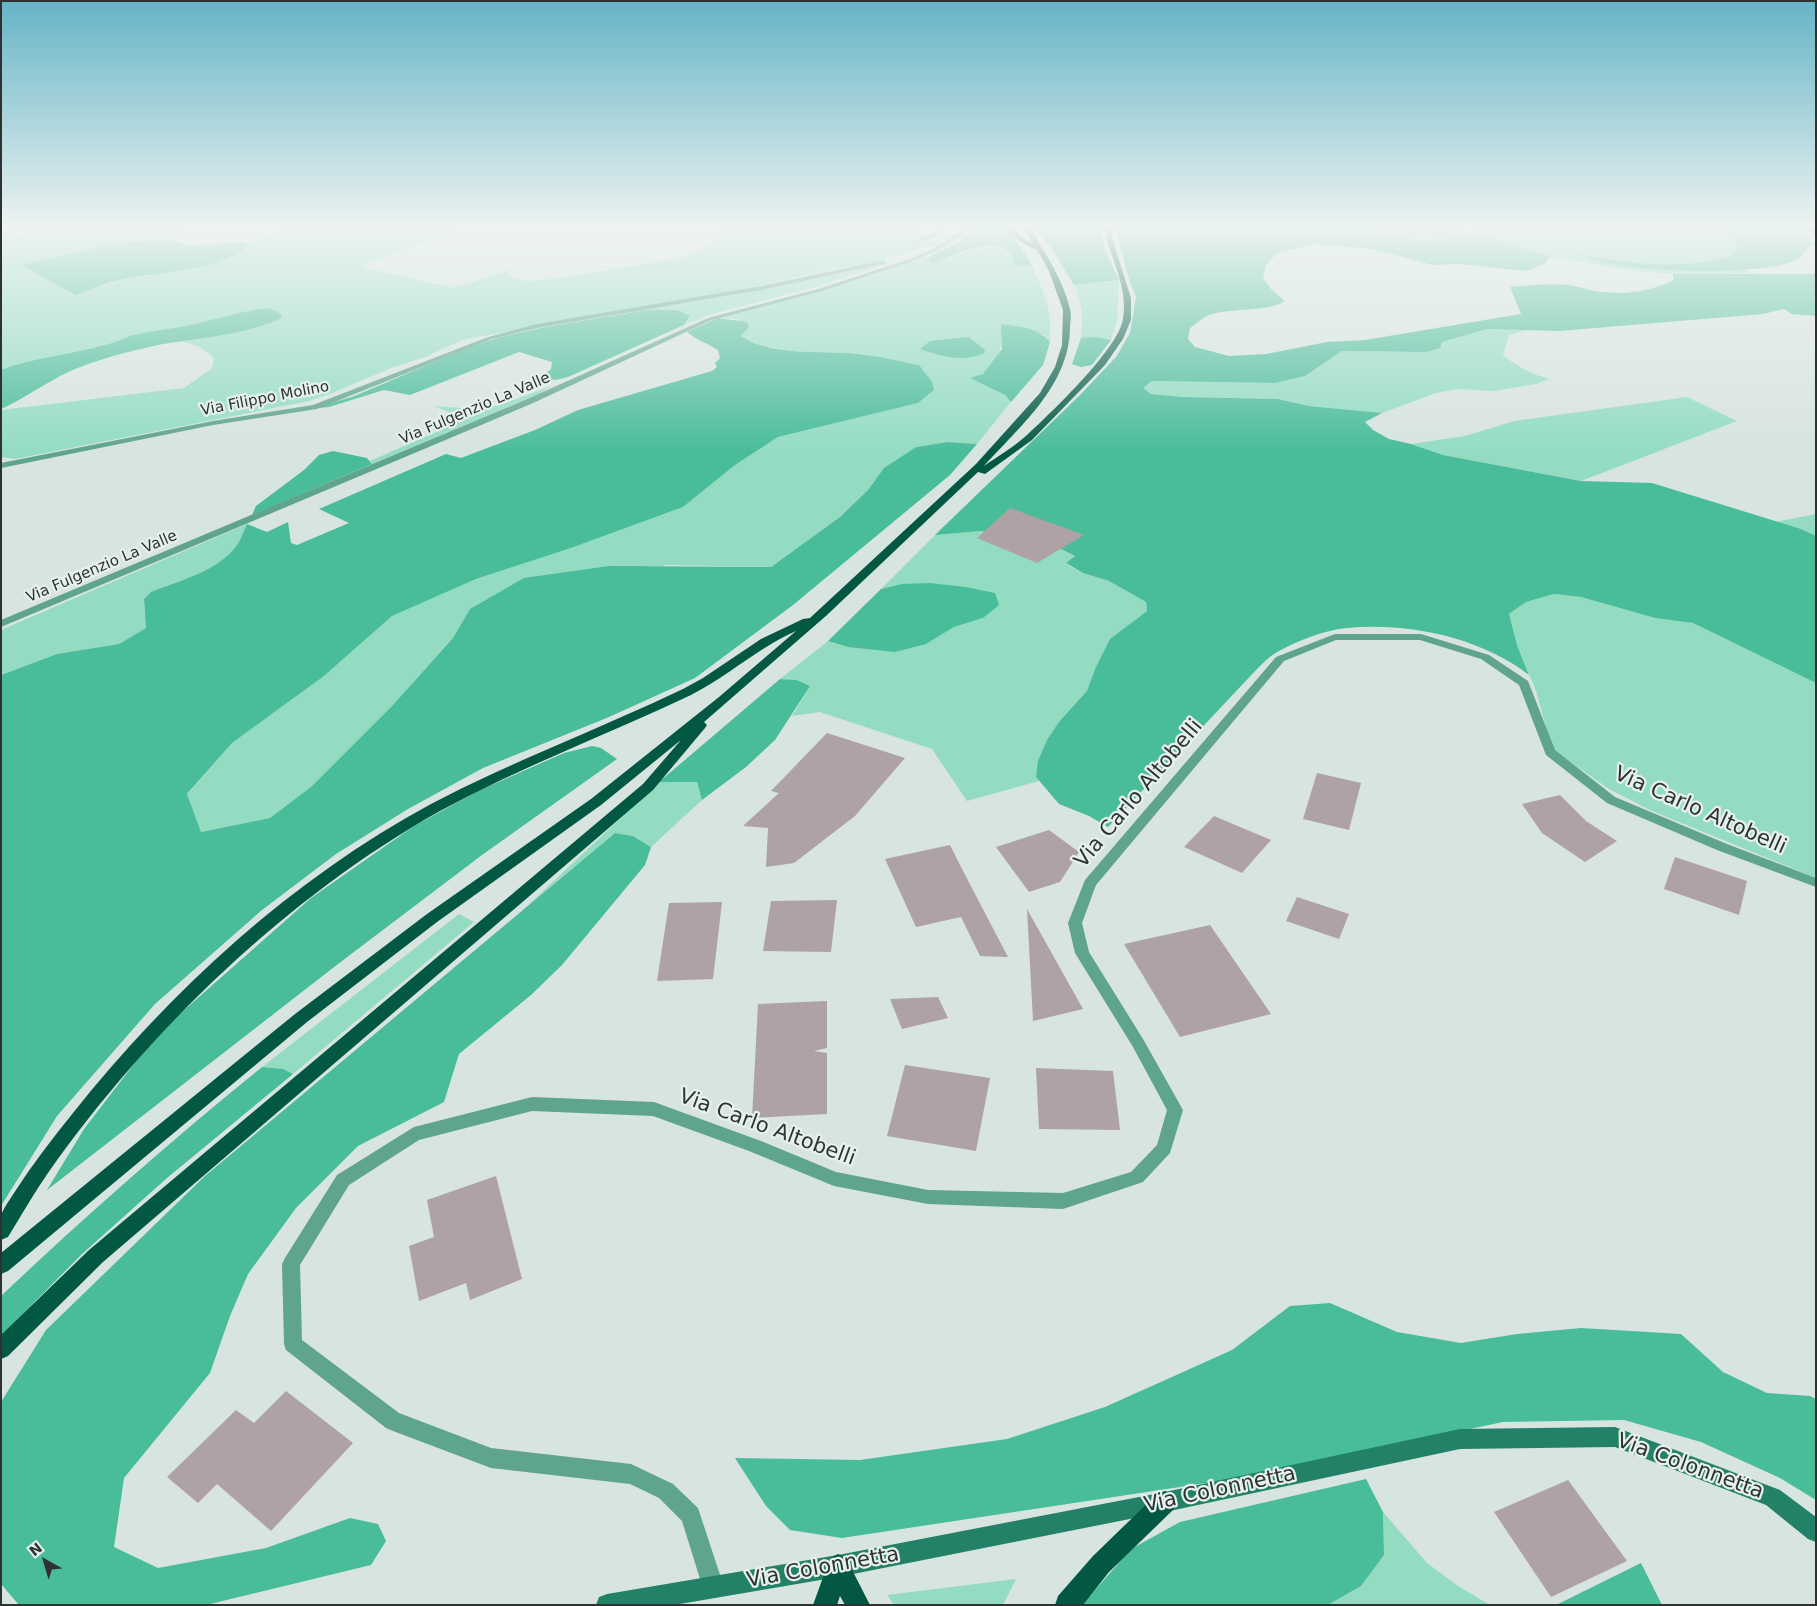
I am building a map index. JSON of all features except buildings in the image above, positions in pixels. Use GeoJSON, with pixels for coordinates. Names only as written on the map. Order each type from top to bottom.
{"type":"FeatureCollection","features":[{"type":"Feature","properties":{"kind":"highway"},"geometry":{"type":"LineString","coordinates":[[1,1265],[301,1018],[432,918],[596,802],[723,700],[823,613],[949,496],[1044,394],[1059,367],[1066,345],[1067,310],[1064,303]]}},
{"type":"Feature","properties":{"kind":"highway"},"geometry":{"type":"LineString","coordinates":[[949,496],[1029,438],[1102,363],[1119,339],[1126,320],[1127,303]]}},
{"type":"Feature","properties":{"kind":"highway"},"geometry":{"type":"LineString","coordinates":[[1,1231],[47,1159],[116,1072],[185,1001],[256,934],[316,886],[403,826],[446,802],[690,691],[729,667],[764,642],[823,613]]}},
{"type":"Feature","properties":{"kind":"highway"},"geometry":{"type":"LineString","coordinates":[[1,1349],[96,1256],[648,787],[723,700]]}},
{"type":"Feature","properties":{"kind":"highway"},"geometry":{"type":"LineString","coordinates":[[1067,1605],[1101,1564],[1165,1502]]}},
{"type":"Feature","properties":{"kind":"highway"},"geometry":{"type":"LineString","coordinates":[[825,1605],[838,1566]]}},
{"type":"Feature","properties":{"kind":"highway"},"geometry":{"type":"LineString","coordinates":[[838,1566],[858,1605]]}},
{"type":"Feature","properties":{"kind":"main road","name":"Via Colonnetta"},"geometry":{"type":"LineString","coordinates":[[607,1605],[838,1566],[1165,1502],[1460,1439],[1615,1437],[1773,1496],[1816,1531]]}},
{"type":"Feature","properties":{"kind":"street","name":"Via Filippo Molino"},"geometry":{"type":"LineString","coordinates":[[1,466],[213,423],[314,407],[490,338],[537,326],[673,303]]}},
{"type":"Feature","properties":{"kind":"street","name":"Via Fulgenzio La Valle"},"geometry":{"type":"LineString","coordinates":[[1,624],[528,402],[710,318],[769,303]]}},
{"type":"Feature","properties":{"kind":"street","name":"Via Carlo Altobelli"},"geometry":{"type":"LineString","coordinates":[[713,1587],[691,1516],[666,1491],[631,1474],[491,1458],[394,1421],[293,1344],[291,1264],[343,1180],[414,1134],[532,1104],[654,1109],[755,1146],[834,1179],[928,1197],[1063,1201],[1137,1177],[1164,1148],[1175,1110],[1138,1043],[1082,952],[1075,923],[1090,883],[1126,838],[1177,782],[1280,658],[1335,637],[1421,637],[1485,657],[1524,683],[1550,752],[1611,800],[1722,847],[1816,883]]}},
{"type":"Feature","properties":{"kind":"green space"},"geometry":{"type":"Polygon","coordinates":[[[1,303],[666,303],[462,340],[425,357],[391,368],[309,401],[15,459],[1,457],[1,410],[184,388],[212,368],[214,358],[200,348],[184,342],[145,347],[78,368],[52,380],[1,409],[1,303]]]}},
{"type":"Feature","properties":{"kind":"green space"},"geometry":{"type":"Polygon","coordinates":[[[683,303],[754,303],[712,314],[684,325],[689,320],[663,310],[620,313],[683,303]]]}},
{"type":"Feature","properties":{"kind":"green space"},"geometry":{"type":"Polygon","coordinates":[[[773,303],[1047,303],[1050,321],[1050,342],[1043,334],[1002,338],[999,353],[991,367],[982,375],[971,378],[1005,395],[1011,402],[977,444],[948,442],[916,447],[884,468],[868,490],[840,517],[771,567],[667,565],[470,609],[453,638],[392,706],[312,786],[270,818],[201,832],[187,795],[232,743],[324,676],[392,616],[476,579],[571,548],[683,507],[735,465],[778,437],[918,403],[934,390],[919,365],[866,355],[782,350],[767,347],[740,335],[738,319],[718,318],[773,303]]]}},
{"type":"Feature","properties":{"kind":"green space"},"geometry":{"type":"Polygon","coordinates":[[[1080,303],[1118,303],[1117,321],[1111,340],[1081,338],[1082,311],[1080,303]]]}},
{"type":"Feature","properties":{"kind":"green space"},"geometry":{"type":"Polygon","coordinates":[[[1135,303],[1281,303],[1258,309],[1228,311],[1209,315],[1190,328],[1188,339],[1195,347],[1229,356],[1266,354],[1327,342],[1365,340],[1521,314],[1516,303],[1816,303],[1816,316],[1792,314],[1784,309],[1763,314],[1559,331],[1487,329],[1442,342],[1440,348],[1427,352],[1342,351],[1305,376],[1275,383],[1152,381],[1143,388],[1151,394],[1183,397],[1278,399],[1309,406],[1382,413],[1365,422],[1373,430],[1389,439],[1443,455],[1581,481],[1652,483],[1801,529],[1816,536],[1816,683],[1693,623],[1655,618],[1581,597],[1554,594],[1526,602],[1509,614],[1517,645],[1529,675],[1510,662],[1466,642],[1418,630],[1370,627],[1347,628],[1321,633],[1273,654],[1265,661],[1108,827],[1089,816],[1059,804],[1036,777],[1038,761],[1047,740],[1059,722],[1087,691],[1095,669],[1110,639],[1147,611],[1146,602],[1109,581],[1083,573],[1066,563],[1075,556],[1039,538],[981,531],[935,535],[1079,396],[1116,357],[1130,333],[1135,303]]]}},
{"type":"Feature","properties":{"kind":"green space"},"geometry":{"type":"Polygon","coordinates":[[[269,308],[280,313],[282,318],[248,330],[162,344],[96,361],[68,372],[1,409],[1,370],[27,362],[108,344],[138,334],[269,308]]]}},
{"type":"Feature","properties":{"kind":"green space"},"geometry":{"type":"Polygon","coordinates":[[[646,310],[677,310],[690,316],[684,325],[568,377],[556,380],[543,376],[551,369],[552,362],[519,352],[410,395],[384,390],[329,407],[309,409],[352,397],[470,347],[497,338],[540,328],[646,310]]]}},
{"type":"Feature","properties":{"kind":"green space"},"geometry":{"type":"Polygon","coordinates":[[[718,318],[747,322],[749,327],[741,336],[753,343],[767,347],[782,350],[866,355],[919,365],[932,382],[934,390],[918,403],[778,437],[735,465],[683,507],[571,548],[476,579],[392,616],[324,676],[232,743],[187,794],[201,832],[270,818],[312,786],[392,706],[453,638],[470,609],[524,578],[609,566],[771,567],[840,517],[868,490],[884,468],[916,447],[948,442],[977,444],[950,475],[793,605],[695,678],[609,717],[483,768],[408,809],[336,854],[262,910],[155,1004],[57,1116],[1,1206],[1,675],[57,654],[119,644],[146,628],[144,599],[151,592],[187,579],[222,560],[239,542],[247,524],[267,532],[288,522],[291,543],[297,545],[349,523],[319,509],[446,454],[461,458],[535,430],[578,410],[712,371],[717,367],[715,363],[720,358],[718,350],[687,332],[718,318]]]}},
{"type":"Feature","properties":{"kind":"green space"},"geometry":{"type":"Polygon","coordinates":[[[1001,324],[1021,327],[1040,333],[1050,342],[1043,365],[1011,402],[1005,395],[970,378],[983,374],[1002,349],[1001,324]]]}},
{"type":"Feature","properties":{"kind":"green space"},"geometry":{"type":"Polygon","coordinates":[[[1487,329],[1527,330],[1509,335],[1503,355],[1525,370],[1549,379],[1536,384],[1493,391],[1458,389],[1436,393],[1382,413],[1309,406],[1278,399],[1183,397],[1151,394],[1142,388],[1152,381],[1275,383],[1305,376],[1342,351],[1401,352],[1487,329]]]}},
{"type":"Feature","properties":{"kind":"green space"},"geometry":{"type":"Polygon","coordinates":[[[969,337],[985,350],[984,353],[969,358],[960,358],[935,354],[920,349],[930,341],[969,337]]]}},
{"type":"Feature","properties":{"kind":"green space"},"geometry":{"type":"Polygon","coordinates":[[[1094,337],[1111,340],[1092,365],[1081,367],[1072,364],[1081,338],[1094,337]]]}},
{"type":"Feature","properties":{"kind":"green space"},"geometry":{"type":"Polygon","coordinates":[[[551,386],[539,394],[372,464],[370,461],[457,421],[457,416],[435,406],[475,409],[500,405],[551,386]]]}},
{"type":"Feature","properties":{"kind":"green space"},"geometry":{"type":"Polygon","coordinates":[[[1687,397],[1737,421],[1581,481],[1443,455],[1411,444],[1465,436],[1514,421],[1687,397]]]}},
{"type":"Feature","properties":{"kind":"green space"},"geometry":{"type":"Polygon","coordinates":[[[333,451],[367,458],[372,464],[252,515],[256,506],[304,470],[319,455],[333,451]]]}},
{"type":"Feature","properties":{"kind":"green space"},"geometry":{"type":"Polygon","coordinates":[[[1816,514],[1816,536],[1801,529],[1775,522],[1816,514]]]}},
{"type":"Feature","properties":{"kind":"green space"},"geometry":{"type":"Polygon","coordinates":[[[247,524],[239,542],[222,560],[187,579],[151,592],[144,599],[146,628],[119,644],[57,654],[1,675],[1,630],[247,524]]]}},
{"type":"Feature","properties":{"kind":"green space"},"geometry":{"type":"Polygon","coordinates":[[[981,531],[1039,538],[1075,556],[1066,564],[1083,573],[1109,581],[1146,602],[1147,611],[1125,629],[1112,644],[1094,671],[1086,693],[1048,739],[1039,762],[1036,777],[1039,781],[967,801],[932,749],[820,712],[792,716],[810,686],[797,680],[780,679],[828,641],[848,647],[926,644],[954,627],[983,618],[995,593],[923,584],[881,589],[935,535],[981,531]]]}},
{"type":"Feature","properties":{"kind":"green space"},"geometry":{"type":"Polygon","coordinates":[[[929,583],[966,587],[995,593],[999,605],[983,618],[954,627],[926,644],[895,652],[848,647],[828,641],[881,589],[902,584],[929,583]]]}},
{"type":"Feature","properties":{"kind":"green space"},"geometry":{"type":"Polygon","coordinates":[[[1554,594],[1581,597],[1655,618],[1693,623],[1816,683],[1816,878],[1652,811],[1609,789],[1552,749],[1536,691],[1517,645],[1509,614],[1526,602],[1554,594]]]}},
{"type":"Feature","properties":{"kind":"green space"},"geometry":{"type":"Polygon","coordinates":[[[780,679],[797,680],[810,686],[775,740],[746,767],[702,800],[697,782],[659,782],[780,679]]]}},
{"type":"Feature","properties":{"kind":"green space"},"geometry":{"type":"Polygon","coordinates":[[[592,746],[601,748],[617,759],[482,855],[338,964],[47,1190],[84,1129],[157,1034],[311,898],[414,826],[478,791],[564,753],[592,746]]]}},
{"type":"Feature","properties":{"kind":"green space"},"geometry":{"type":"Polygon","coordinates":[[[659,782],[697,782],[702,800],[651,847],[633,836],[615,833],[525,908],[659,782]]]}},
{"type":"Feature","properties":{"kind":"green space"},"geometry":{"type":"Polygon","coordinates":[[[615,833],[633,836],[651,847],[645,865],[562,965],[531,995],[459,1054],[444,1102],[358,1146],[296,1208],[248,1274],[230,1316],[210,1373],[124,1478],[114,1547],[158,1568],[266,1548],[350,1518],[378,1524],[386,1541],[371,1565],[206,1605],[19,1605],[1,1584],[1,1402],[46,1330],[205,1176],[615,833]]]}},
{"type":"Feature","properties":{"kind":"green space"},"geometry":{"type":"Polygon","coordinates":[[[459,914],[474,922],[293,1074],[283,1069],[262,1067],[459,914]]]}},
{"type":"Feature","properties":{"kind":"green space"},"geometry":{"type":"Polygon","coordinates":[[[262,1067],[283,1069],[293,1074],[167,1178],[81,1255],[1,1336],[1,1296],[129,1179],[262,1067]]]}},
{"type":"Feature","properties":{"kind":"green space"},"geometry":{"type":"Polygon","coordinates":[[[1330,1303],[1397,1332],[1461,1343],[1517,1334],[1581,1328],[1681,1334],[1723,1372],[1767,1393],[1810,1396],[1816,1399],[1816,1500],[1780,1478],[1701,1442],[1624,1420],[1503,1422],[1233,1479],[842,1538],[790,1530],[766,1506],[735,1458],[860,1460],[1007,1439],[1105,1407],[1232,1350],[1290,1306],[1330,1303]]]}},
{"type":"Feature","properties":{"kind":"green space"},"geometry":{"type":"Polygon","coordinates":[[[1366,1479],[1383,1512],[1384,1555],[1361,1586],[1328,1605],[1082,1605],[1131,1549],[1180,1522],[1366,1479]]]}},
{"type":"Feature","properties":{"kind":"green space"},"geometry":{"type":"Polygon","coordinates":[[[1383,1512],[1427,1563],[1458,1586],[1490,1605],[1328,1605],[1361,1586],[1384,1555],[1383,1512]]]}},
{"type":"Feature","properties":{"kind":"green space"},"geometry":{"type":"Polygon","coordinates":[[[1641,1563],[1662,1605],[1556,1605],[1641,1563]]]}},
{"type":"Feature","properties":{"kind":"green space"},"geometry":{"type":"Polygon","coordinates":[[[1016,1579],[1003,1605],[894,1605],[887,1595],[1016,1579]]]}}]}
